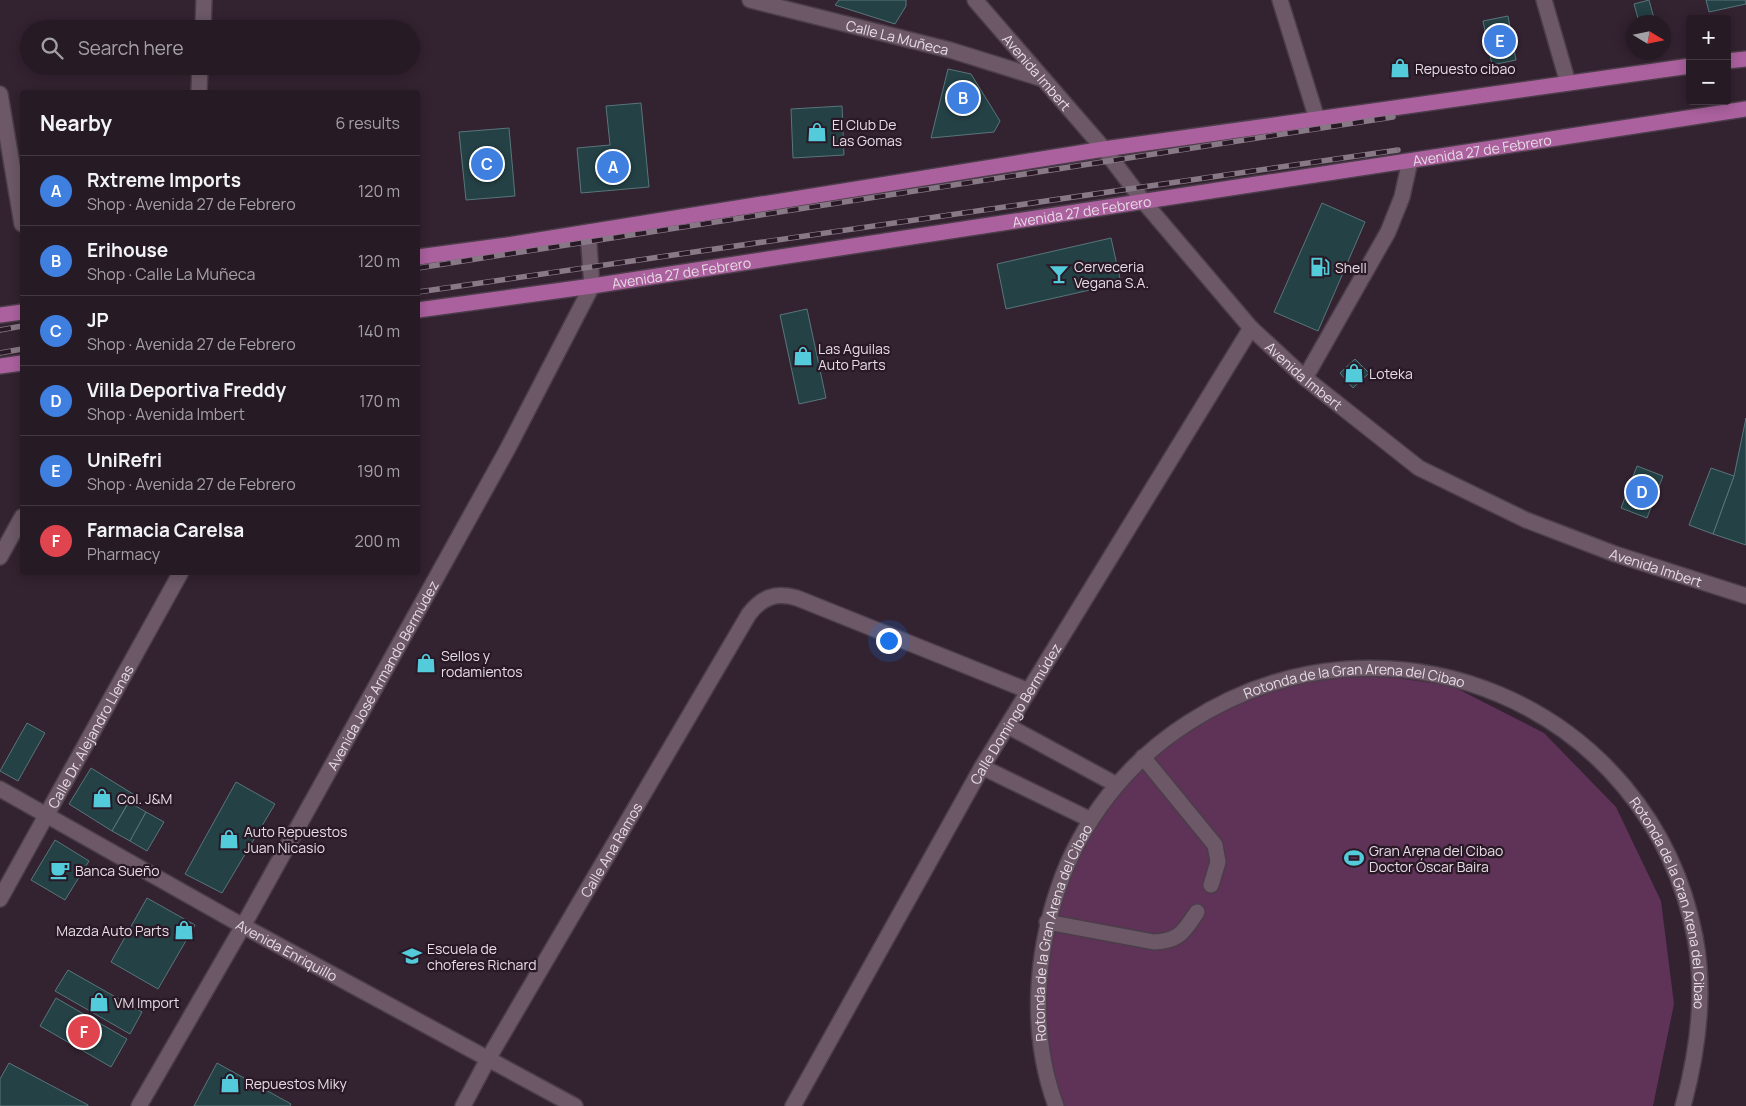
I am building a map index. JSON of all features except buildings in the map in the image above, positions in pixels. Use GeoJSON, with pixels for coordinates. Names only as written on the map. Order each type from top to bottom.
{"type":"FeatureCollection","features":[{"type":"Feature","properties":{"kind":"main road"},"geometry":{"type":"LineString","coordinates":[[1731,60],[1746,58]]}},
{"type":"Feature","properties":{"kind":"main road"},"geometry":{"type":"LineString","coordinates":[[420,257],[588,232],[1104,149],[1686,67]]}},
{"type":"Feature","properties":{"kind":"main road","name":"Avenida 27 de Febrero"},"geometry":{"type":"LineString","coordinates":[[420,310],[592,286],[1746,109]]}},
{"type":"Feature","properties":{"kind":"main road"},"geometry":{"type":"LineString","coordinates":[[0,315],[20,312]]}},
{"type":"Feature","properties":{"kind":"main road"},"geometry":{"type":"LineString","coordinates":[[0,366],[20,363]]}},
{"type":"Feature","properties":{"kind":"street"},"geometry":{"type":"LineString","coordinates":[[203,20],[204,0]]}},
{"type":"Feature","properties":{"kind":"street","name":"Calle La Muñeca"},"geometry":{"type":"LineString","coordinates":[[750,0],[950,50],[1043,79]]}},
{"type":"Feature","properties":{"kind":"street","name":"Avenida Imbert"},"geometry":{"type":"LineString","coordinates":[[974,0],[1104,149],[1143,201],[1251,328],[1305,378],[1418,468],[1526,520],[1615,554],[1746,596]]}},
{"type":"Feature","properties":{"kind":"street"},"geometry":{"type":"LineString","coordinates":[[1280,0],[1316,119]]}},
{"type":"Feature","properties":{"kind":"street"},"geometry":{"type":"LineString","coordinates":[[1544,0],[1568,83]]}},
{"type":"Feature","properties":{"kind":"street"},"geometry":{"type":"LineString","coordinates":[[199,90],[200,75]]}},
{"type":"Feature","properties":{"kind":"street"},"geometry":{"type":"LineString","coordinates":[[0,94],[20,212]]}},
{"type":"Feature","properties":{"kind":"street"},"geometry":{"type":"LineString","coordinates":[[1305,378],[1388,232],[1402,197],[1410,161]]}},
{"type":"Feature","properties":{"kind":"street"},"geometry":{"type":"LineString","coordinates":[[588,232],[592,286]]}},
{"type":"Feature","properties":{"kind":"street","name":"Avenida José Armando Bermúdez"},"geometry":{"type":"LineString","coordinates":[[139,1106],[243,926],[507,450],[592,286]]}},
{"type":"Feature","properties":{"kind":"street","name":"Calle Domingo Bermúdez"},"geometry":{"type":"LineString","coordinates":[[793,1106],[982,767],[1251,328]]}},
{"type":"Feature","properties":{"kind":"street"},"geometry":{"type":"LineString","coordinates":[[0,557],[20,521]]}},
{"type":"Feature","properties":{"kind":"street","name":"Calle Dr. Alejandro Llenas"},"geometry":{"type":"LineString","coordinates":[[0,899],[179,575]]}},
{"type":"Feature","properties":{"kind":"street","name":"Calle Ana Ramos"},"geometry":{"type":"LineString","coordinates":[[463,1106],[488,1059],[749,614],[765,598],[775,595],[797,598],[1029,690]]}},
{"type":"Feature","properties":{"kind":"street","name":"Rotonda de la Gran Arena del Cibao"},"geometry":{"type":"LineString","coordinates":[[1056,1106],[1049,1089],[1039,1034],[1038,978],[1047,922],[1065,869],[1091,820],[1117,785],[1143,757],[1167,736],[1210,708],[1256,687],[1310,672],[1356,668],[1420,670],[1476,685],[1546,717],[1599,759],[1642,811],[1662,842],[1682,889],[1695,939],[1701,1004],[1693,1069],[1683,1106]]}},
{"type":"Feature","properties":{"kind":"street"},"geometry":{"type":"LineString","coordinates":[[1008,726],[1117,785]]}},
{"type":"Feature","properties":{"kind":"street"},"geometry":{"type":"LineString","coordinates":[[1143,757],[1215,845],[1218,862],[1211,885]]}},
{"type":"Feature","properties":{"kind":"street"},"geometry":{"type":"LineString","coordinates":[[982,767],[1091,820]]}},
{"type":"Feature","properties":{"kind":"street","name":"Avenida Enriquillo"},"geometry":{"type":"LineString","coordinates":[[0,789],[243,926],[575,1106]]}},
{"type":"Feature","properties":{"kind":"street"},"geometry":{"type":"LineString","coordinates":[[1047,922],[1154,942],[1164,942],[1182,934],[1196,912]]}},
{"type":"Feature","properties":{"kind":"shaded area","name":"Gran Arena del Cibao Doctor Óscar Baira"},"geometry":{"type":"Polygon","coordinates":[[[1349,671],[1452,686],[1544,733],[1616,807],[1661,901],[1674,1004],[1653,1106],[1056,1106],[1034,1014],[1044,910],[1087,815],[1157,739],[1248,689],[1349,671]]]}},
{"type":"Feature","properties":{"kind":"railway"},"geometry":{"type":"LineString","coordinates":[[420,268],[1393,117]]}},
{"type":"Feature","properties":{"kind":"railway"},"geometry":{"type":"LineString","coordinates":[[420,292],[1398,150]]}},
{"type":"Feature","properties":{"kind":"railway"},"geometry":{"type":"LineString","coordinates":[[0,330],[20,326]]}},
{"type":"Feature","properties":{"kind":"railway"},"geometry":{"type":"LineString","coordinates":[[0,353],[20,349]]}},
{"type":"Feature","properties":{"kind":"place","name":"UniRefri"},"geometry":{"type":"Point","coordinates":[1500,41]}},
{"type":"Feature","properties":{"kind":"place","name":"Repuesto cibao"},"geometry":{"type":"Point","coordinates":[1400,68]}},
{"type":"Feature","properties":{"kind":"place","name":"Erihouse"},"geometry":{"type":"Point","coordinates":[963,98]}},
{"type":"Feature","properties":{"kind":"place","name":"El Club De Las Gomas"},"geometry":{"type":"Point","coordinates":[817,132]}},
{"type":"Feature","properties":{"kind":"place","name":"JP"},"geometry":{"type":"Point","coordinates":[487,164]}},
{"type":"Feature","properties":{"kind":"place","name":"Rxtreme Imports"},"geometry":{"type":"Point","coordinates":[613,167]}},
{"type":"Feature","properties":{"kind":"place","name":"Shell"},"geometry":{"type":"Point","coordinates":[1320,267]}},
{"type":"Feature","properties":{"kind":"place","name":"Cerveceria Vegana S.A."},"geometry":{"type":"Point","coordinates":[1059,274]}},
{"type":"Feature","properties":{"kind":"place","name":"Las Aguilas Auto Parts"},"geometry":{"type":"Point","coordinates":[803,356]}},
{"type":"Feature","properties":{"kind":"place","name":"Loteka"},"geometry":{"type":"Point","coordinates":[1354,373]}},
{"type":"Feature","properties":{"kind":"place","name":"Villa Deportiva Freddy"},"geometry":{"type":"Point","coordinates":[1642,492]}},
{"type":"Feature","properties":{"kind":"place","name":"Sellos y rodamientos"},"geometry":{"type":"Point","coordinates":[426,663]}},
{"type":"Feature","properties":{"kind":"place","name":"Col. J&M"},"geometry":{"type":"Point","coordinates":[102,798]}},
{"type":"Feature","properties":{"kind":"place","name":"Auto Repuestos Juan Nicasio"},"geometry":{"type":"Point","coordinates":[229,839]}},
{"type":"Feature","properties":{"kind":"place","name":"Gran Arena del Cibao Doctor Óscar Baira"},"geometry":{"type":"Point","coordinates":[1354,858]}},
{"type":"Feature","properties":{"kind":"place","name":"Banca Sueño"},"geometry":{"type":"Point","coordinates":[60,870]}},
{"type":"Feature","properties":{"kind":"place","name":"Mazda Auto Parts"},"geometry":{"type":"Point","coordinates":[184,930]}},
{"type":"Feature","properties":{"kind":"place","name":"Escuela de choferes Richard"},"geometry":{"type":"Point","coordinates":[412,956]}},
{"type":"Feature","properties":{"kind":"place","name":"VM Import"},"geometry":{"type":"Point","coordinates":[99,1002]}},
{"type":"Feature","properties":{"kind":"place","name":"Farmacia Carelsa"},"geometry":{"type":"Point","coordinates":[84,1032]}},
{"type":"Feature","properties":{"kind":"place","name":"Repuestos Miky"},"geometry":{"type":"Point","coordinates":[230,1083]}}]}
